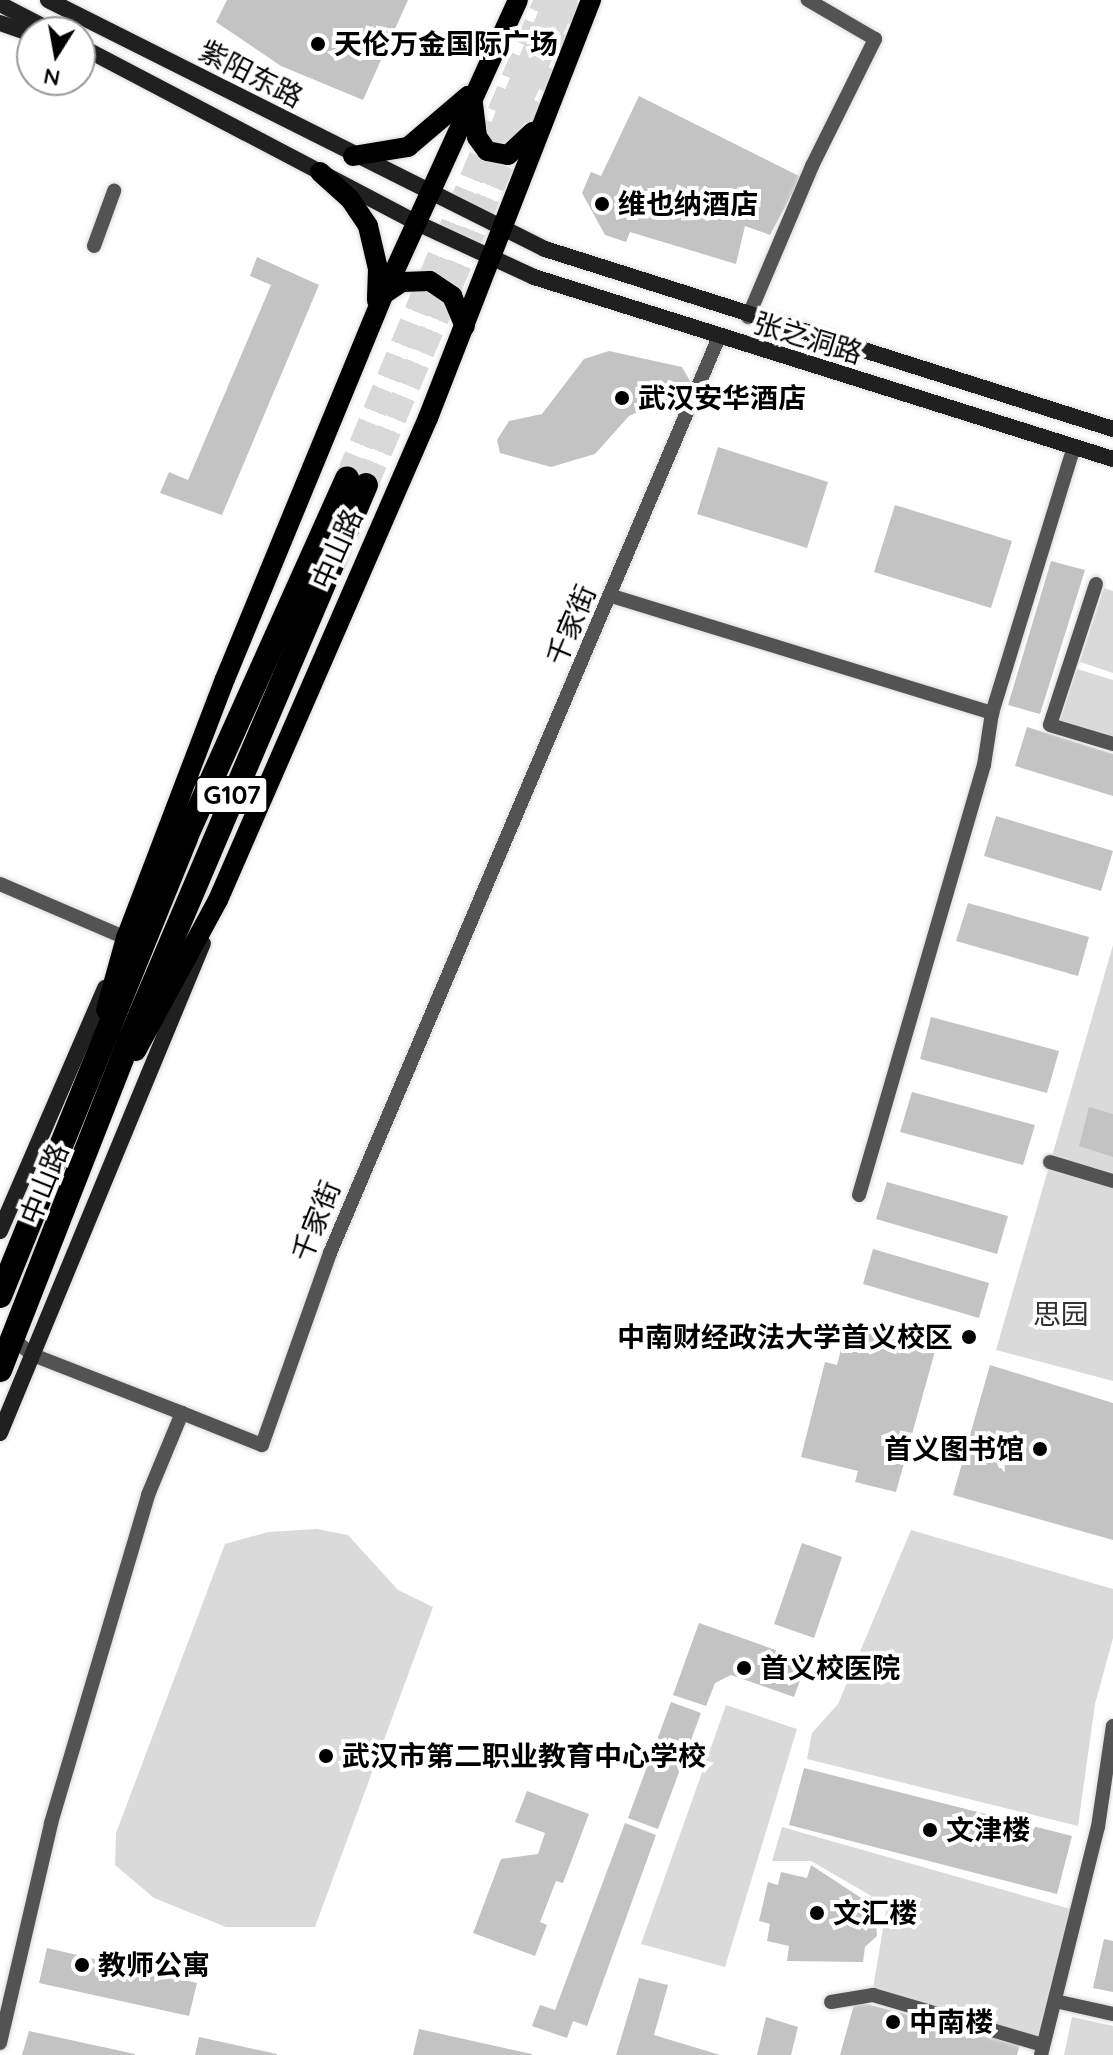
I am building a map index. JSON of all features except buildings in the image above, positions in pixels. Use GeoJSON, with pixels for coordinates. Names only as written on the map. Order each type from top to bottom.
{"type":"FeatureCollection","features":[{"type":"Feature","properties":{"kind":"highway","name":"中山路"},"geometry":{"type":"LineString","coordinates":[[0,1296],[83,1099],[186,837],[357,481],[130,1039],[107,1109],[0,1370]]}},
{"type":"Feature","properties":{"kind":"main road","name":"紫阳东路"},"geometry":{"type":"LineString","coordinates":[[48,0],[429,196]]}},
{"type":"Feature","properties":{"kind":"main road"},"geometry":{"type":"LineString","coordinates":[[66,0],[124,39]]}},
{"type":"Feature","properties":{"kind":"main road","name":"中山路"},"geometry":{"type":"LineString","coordinates":[[83,1099],[126,938],[375,315],[518,0]]}},
{"type":"Feature","properties":{"kind":"main road","name":"中山路"},"geometry":{"type":"LineString","coordinates":[[107,1109],[218,900],[465,326],[543,115],[591,0]]}},
{"type":"Feature","properties":{"kind":"main road"},"geometry":{"type":"LineString","coordinates":[[0,4],[23,16]]}},
{"type":"Feature","properties":{"kind":"main road","name":"紫阳东路"},"geometry":{"type":"LineString","coordinates":[[96,56],[417,223]]}},
{"type":"Feature","properties":{"kind":"main road"},"geometry":{"type":"LineString","coordinates":[[476,92],[477,137],[497,156],[518,151],[543,115]]}},
{"type":"Feature","properties":{"kind":"main road"},"geometry":{"type":"LineString","coordinates":[[353,156],[375,156],[408,147],[476,92]]}},
{"type":"Feature","properties":{"kind":"main road"},"geometry":{"type":"LineString","coordinates":[[320,172],[350,199],[368,226],[378,269],[375,315]]}},
{"type":"Feature","properties":{"kind":"main road","name":"张之洞路"},"geometry":{"type":"LineString","coordinates":[[429,196],[501,231],[748,317],[1113,429]]}},
{"type":"Feature","properties":{"kind":"main road","name":"张之洞路"},"geometry":{"type":"LineString","coordinates":[[417,223],[491,259],[579,293],[1113,459]]}},
{"type":"Feature","properties":{"kind":"main road"},"geometry":{"type":"LineString","coordinates":[[384,294],[402,282],[430,281],[452,296],[465,326]]}},
{"type":"Feature","properties":{"kind":"main road"},"geometry":{"type":"LineString","coordinates":[[0,1433],[218,900]]}},
{"type":"Feature","properties":{"kind":"main road"},"geometry":{"type":"LineString","coordinates":[[1,1225],[126,938]]}},
{"type":"Feature","properties":{"kind":"street"},"geometry":{"type":"LineString","coordinates":[[748,317],[812,166],[875,39],[808,0]]}},
{"type":"Feature","properties":{"kind":"street"},"geometry":{"type":"LineString","coordinates":[[94,246],[114,191]]}},
{"type":"Feature","properties":{"kind":"street","name":"千家街"},"geometry":{"type":"LineString","coordinates":[[182,1413],[262,1445],[330,1253],[612,596],[719,337]]}},
{"type":"Feature","properties":{"kind":"street"},"geometry":{"type":"LineString","coordinates":[[859,1195],[984,765],[992,713],[1074,447]]}},
{"type":"Feature","properties":{"kind":"street"},"geometry":{"type":"LineString","coordinates":[[1096,584],[1050,725],[1113,744]]}},
{"type":"Feature","properties":{"kind":"street"},"geometry":{"type":"LineString","coordinates":[[612,596],[992,713]]}},
{"type":"Feature","properties":{"kind":"street"},"geometry":{"type":"LineString","coordinates":[[0,884],[126,938]]}},
{"type":"Feature","properties":{"kind":"street"},"geometry":{"type":"LineString","coordinates":[[1050,1162],[1113,1181]]}},
{"type":"Feature","properties":{"kind":"street"},"geometry":{"type":"LineString","coordinates":[[0,2043],[51,1823],[148,1495],[182,1413],[33,1355],[13,1339]]}},
{"type":"Feature","properties":{"kind":"street"},"geometry":{"type":"LineString","coordinates":[[831,2002],[873,1995],[1042,2050],[1106,1820],[1113,1726]]}},
{"type":"Feature","properties":{"kind":"street"},"geometry":{"type":"LineString","coordinates":[[1055,2001],[1113,2014]]}},
{"type":"Feature","properties":{"kind":"green space"},"geometry":{"type":"Polygon","coordinates":[[[543,0],[578,0],[516,142],[496,149],[487,132],[543,0]]]}},
{"type":"Feature","properties":{"kind":"green space"},"geometry":{"type":"Polygon","coordinates":[[[1104,588],[1113,591],[1113,673],[1080,662],[1104,588]]]}},
{"type":"Feature","properties":{"kind":"green space"},"geometry":{"type":"Polygon","coordinates":[[[1077,669],[1113,680],[1113,737],[1060,721],[1077,669]]]}},
{"type":"Feature","properties":{"kind":"green space","name":"思园"},"geometry":{"type":"Polygon","coordinates":[[[1113,945],[1113,1381],[996,1350],[1113,945]]]}},
{"type":"Feature","properties":{"kind":"green space"},"geometry":{"type":"Polygon","coordinates":[[[317,1529],[348,1535],[398,1590],[433,1607],[315,1927],[226,1927],[154,1898],[115,1865],[116,1833],[225,1544],[268,1532],[317,1529]]]}},
{"type":"Feature","properties":{"kind":"green space"},"geometry":{"type":"Polygon","coordinates":[[[911,1530],[1113,1589],[1113,1638],[1095,1704],[1078,1826],[807,1759],[812,1733],[838,1704],[911,1530]]]}},
{"type":"Feature","properties":{"kind":"green space"},"geometry":{"type":"Polygon","coordinates":[[[726,1705],[797,1729],[725,1967],[641,1944],[726,1705]]]}},
{"type":"Feature","properties":{"kind":"green space"},"geometry":{"type":"Polygon","coordinates":[[[782,1827],[1074,1910],[1041,2041],[873,1988],[887,1905],[811,1861],[772,1861],[782,1827]]]}},
{"type":"Feature","properties":{"kind":"green space"},"geometry":{"type":"Polygon","coordinates":[[[1072,2017],[1113,2026],[1113,2055],[1064,2055],[1072,2017]]]}},
{"type":"Feature","properties":{"kind":"tunnel"},"geometry":{"type":"LineString","coordinates":[[347,478],[546,0]]}},
{"type":"Feature","properties":{"kind":"tunnel"},"geometry":{"type":"LineString","coordinates":[[366,485],[572,0]]}},
{"type":"Feature","properties":{"kind":"place","name":"天伦万金国际广场"},"geometry":{"type":"Point","coordinates":[318,44]}},
{"type":"Feature","properties":{"kind":"place","name":"维也纳酒店"},"geometry":{"type":"Point","coordinates":[602,204]}},
{"type":"Feature","properties":{"kind":"place","name":"武汉安华酒店"},"geometry":{"type":"Point","coordinates":[622,398]}},
{"type":"Feature","properties":{"kind":"place","name":"中南财经政法大学首义校区"},"geometry":{"type":"Point","coordinates":[969,1337]}},
{"type":"Feature","properties":{"kind":"place","name":"首义图书馆"},"geometry":{"type":"Point","coordinates":[1040,1449]}},
{"type":"Feature","properties":{"kind":"place","name":"首义校医院"},"geometry":{"type":"Point","coordinates":[744,1668]}},
{"type":"Feature","properties":{"kind":"place","name":"武汉市第二职业教育中心学校"},"geometry":{"type":"Point","coordinates":[326,1756]}},
{"type":"Feature","properties":{"kind":"place","name":"文津楼"},"geometry":{"type":"Point","coordinates":[930,1830]}},
{"type":"Feature","properties":{"kind":"place","name":"文汇楼"},"geometry":{"type":"Point","coordinates":[817,1913]}},
{"type":"Feature","properties":{"kind":"place","name":"教师公寓"},"geometry":{"type":"Point","coordinates":[82,1965]}},
{"type":"Feature","properties":{"kind":"place","name":"中南楼"},"geometry":{"type":"Point","coordinates":[893,2022]}}]}
